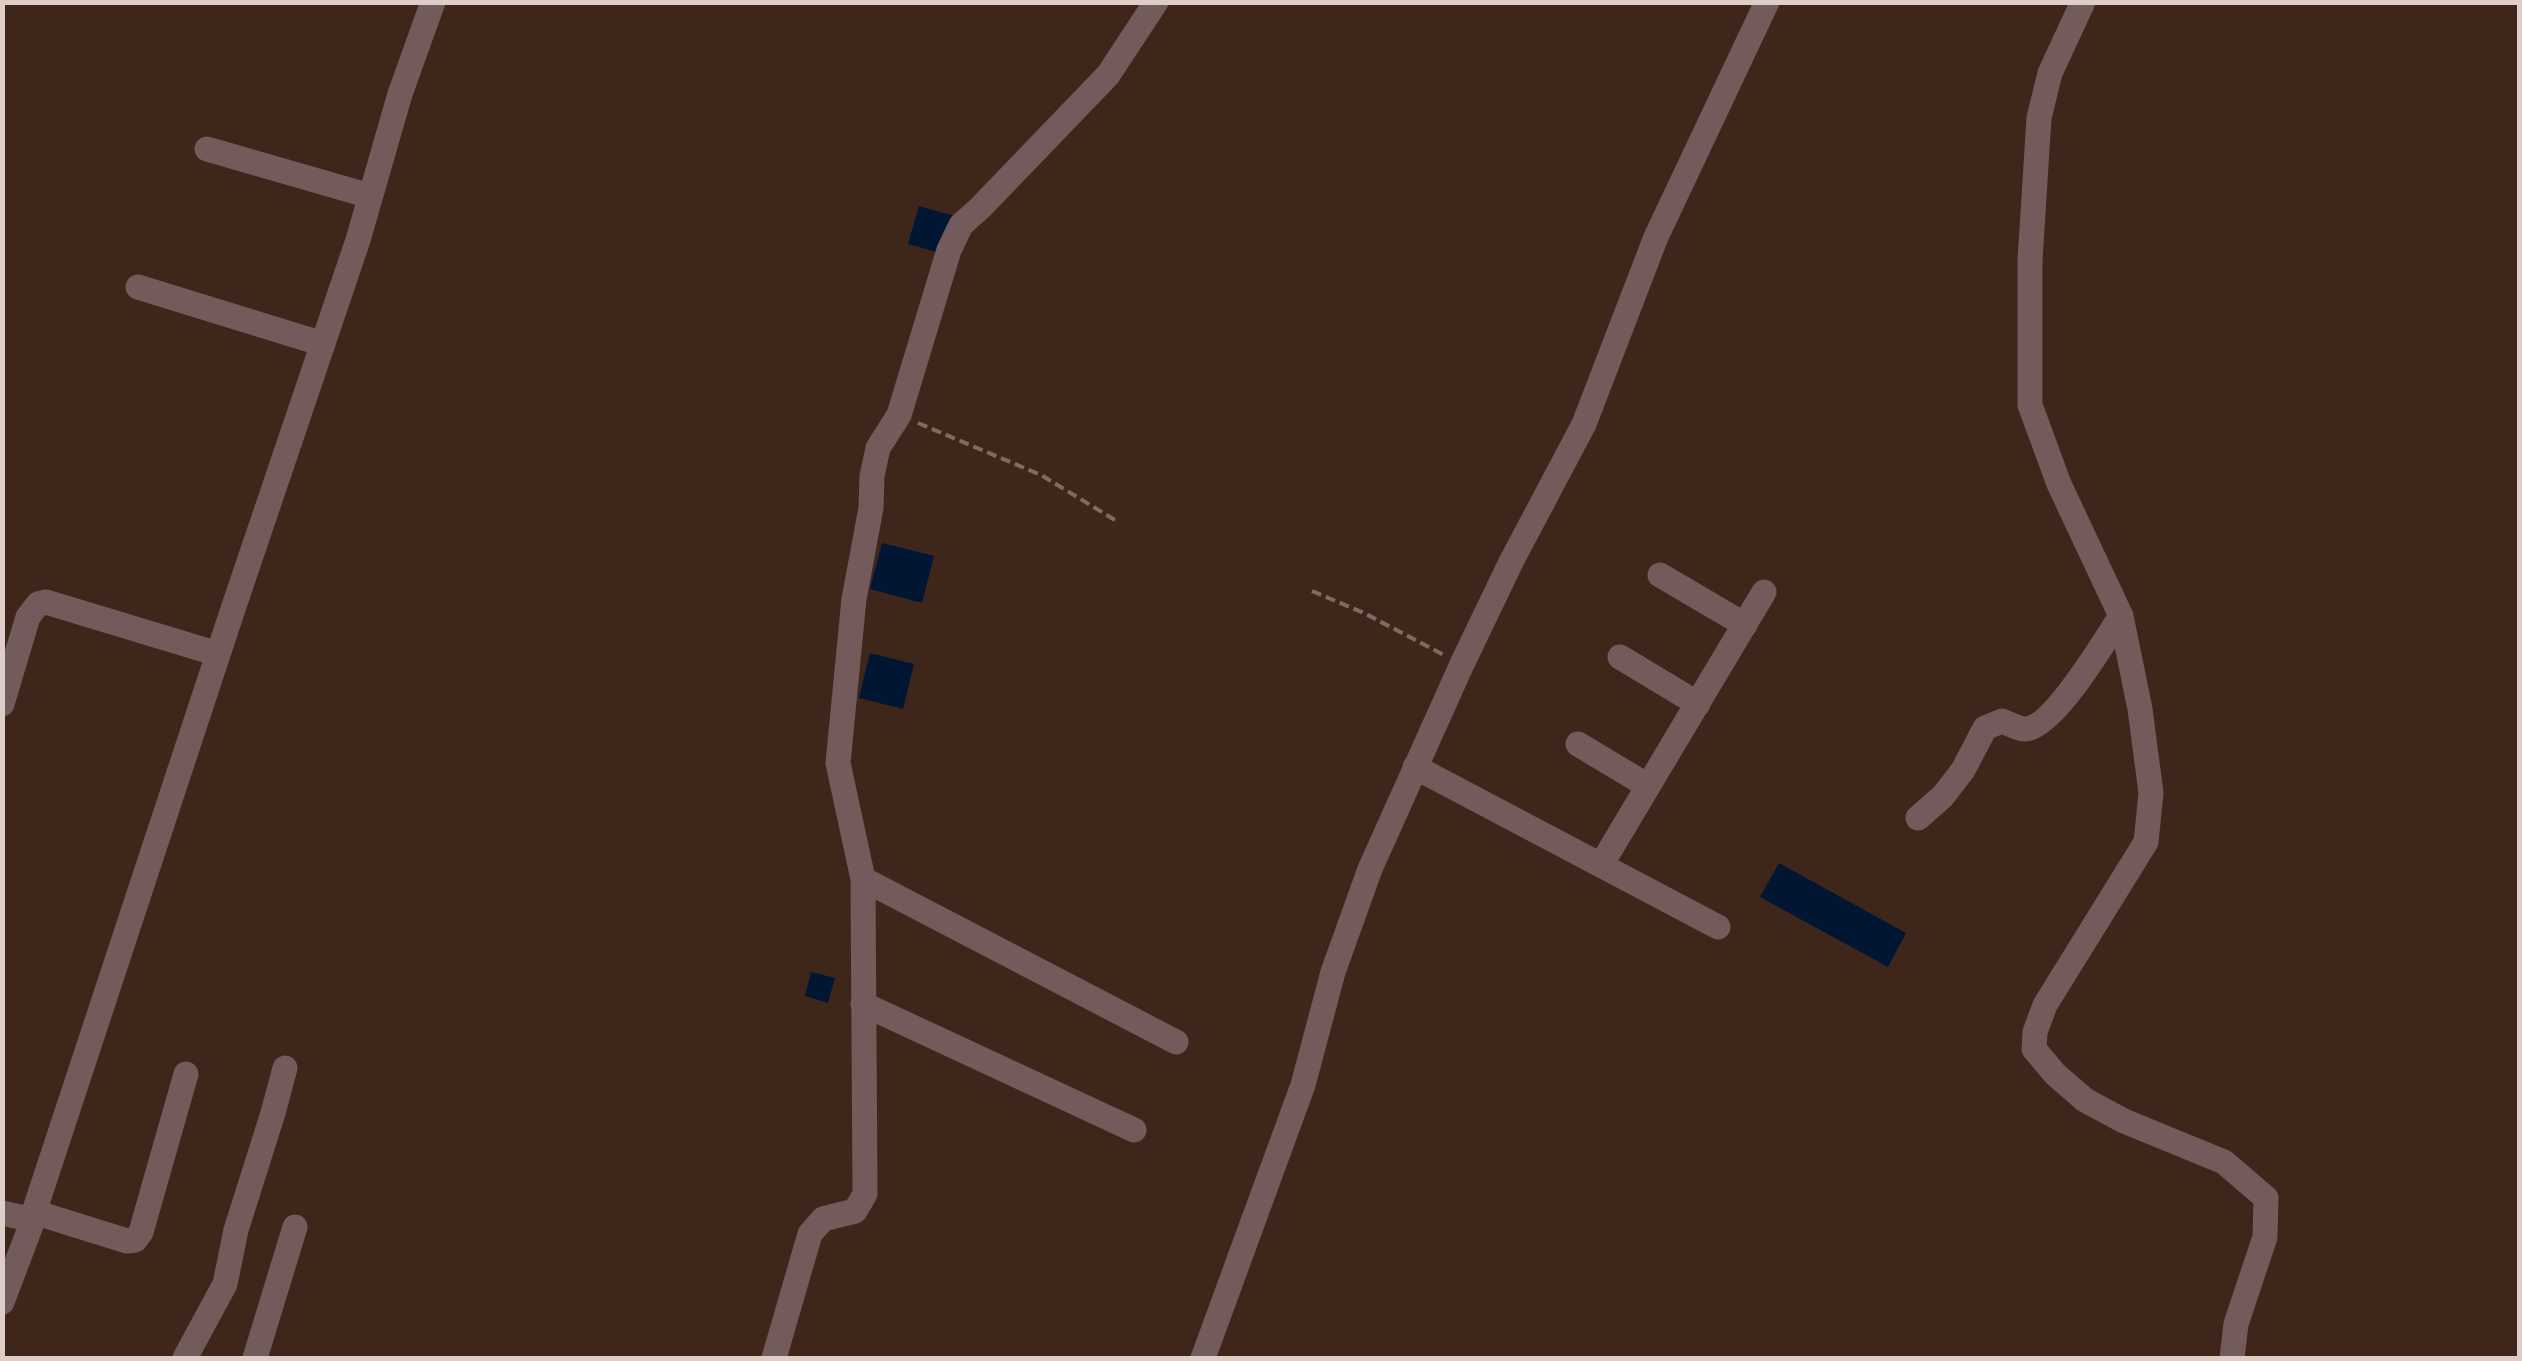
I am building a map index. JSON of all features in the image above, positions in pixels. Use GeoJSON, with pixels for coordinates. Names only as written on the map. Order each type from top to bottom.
{"type":"FeatureCollection","features":[{"type":"Feature","properties":{"kind":"street"},"geometry":{"type":"LineString","coordinates":[[2,1302],[323,344],[400,94],[433,2]]}},
{"type":"Feature","properties":{"kind":"street"},"geometry":{"type":"LineString","coordinates":[[774,1358],[810,1234],[823,1219],[855,1211],[865,1194],[862,878],[838,763],[854,599],[872,508],[872,476],[878,448],[899,415],[949,250],[961,225],[1108,74],[1156,2]]}},
{"type":"Feature","properties":{"kind":"street"},"geometry":{"type":"LineString","coordinates":[[1203,1358],[1303,1085],[1333,972],[1370,869],[1511,562],[1584,424],[1656,237],[1766,2]]}},
{"type":"Feature","properties":{"kind":"street"},"geometry":{"type":"LineString","coordinates":[[2083,2],[2050,72],[2039,118],[2030,260],[2030,405],[2059,484],[2121,616],[2140,708],[2150,793],[2146,842],[2045,1005],[2035,1032],[2034,1049],[2085,1100],[2224,1162],[2266,1198],[2265,1237],[2236,1324],[2232,1358]]}},
{"type":"Feature","properties":{"kind":"street"},"geometry":{"type":"LineString","coordinates":[[208,149],[370,196]]}},
{"type":"Feature","properties":{"kind":"street"},"geometry":{"type":"LineString","coordinates":[[138,286],[323,344]]}},
{"type":"Feature","properties":{"kind":"street"},"geometry":{"type":"LineString","coordinates":[[1660,575],[1745,624]]}},
{"type":"Feature","properties":{"kind":"street"},"geometry":{"type":"LineString","coordinates":[[1601,865],[1764,592]]}},
{"type":"Feature","properties":{"kind":"street"},"geometry":{"type":"LineString","coordinates":[[2,704],[28,617],[38,604],[46,602],[218,654]]}},
{"type":"Feature","properties":{"kind":"street"},"geometry":{"type":"LineString","coordinates":[[1918,818],[1943,796],[1963,770],[1985,728],[2002,721],[2025,729],[2041,724],[2074,687],[2121,616]]}},
{"type":"Feature","properties":{"kind":"street"},"geometry":{"type":"LineString","coordinates":[[1620,657],[1698,704]]}},
{"type":"Feature","properties":{"kind":"street"},"geometry":{"type":"LineString","coordinates":[[1578,744],[1648,786]]}},
{"type":"Feature","properties":{"kind":"street"},"geometry":{"type":"LineString","coordinates":[[1415,767],[1718,927]]}},
{"type":"Feature","properties":{"kind":"street"},"geometry":{"type":"LineString","coordinates":[[862,878],[1176,1042]]}},
{"type":"Feature","properties":{"kind":"street"},"geometry":{"type":"LineString","coordinates":[[863,1004],[1134,1130]]}},
{"type":"Feature","properties":{"kind":"street"},"geometry":{"type":"LineString","coordinates":[[185,1358],[228,1276],[236,1230],[285,1068]]}},
{"type":"Feature","properties":{"kind":"street"},"geometry":{"type":"LineString","coordinates":[[2,1213],[33,1216],[135,1240],[141,1232],[186,1074]]}},
{"type":"Feature","properties":{"kind":"street"},"geometry":{"type":"LineString","coordinates":[[255,1358],[295,1227]]}},
{"type":"Feature","properties":{"kind":"path"},"geometry":{"type":"LineString","coordinates":[[899,415],[1041,475],[1115,520]]}},
{"type":"Feature","properties":{"kind":"path"},"geometry":{"type":"LineString","coordinates":[[1312,591],[1462,664]]}},
{"type":"Feature","properties":{"kind":"water"},"geometry":{"type":"Polygon","coordinates":[[[919,206],[954,216],[944,254],[908,244],[919,206]]]}},
{"type":"Feature","properties":{"kind":"water"},"geometry":{"type":"Polygon","coordinates":[[[882,543],[934,556],[922,603],[870,589],[882,543]]]}},
{"type":"Feature","properties":{"kind":"water"},"geometry":{"type":"Polygon","coordinates":[[[870,653],[914,664],[903,709],[859,698],[870,653]]]}},
{"type":"Feature","properties":{"kind":"water"},"geometry":{"type":"Polygon","coordinates":[[[1779,863],[1906,933],[1888,967],[1760,897],[1779,863]]]}},
{"type":"Feature","properties":{"kind":"water"},"geometry":{"type":"Polygon","coordinates":[[[811,972],[835,978],[828,1003],[805,996],[811,972]]]}}]}
